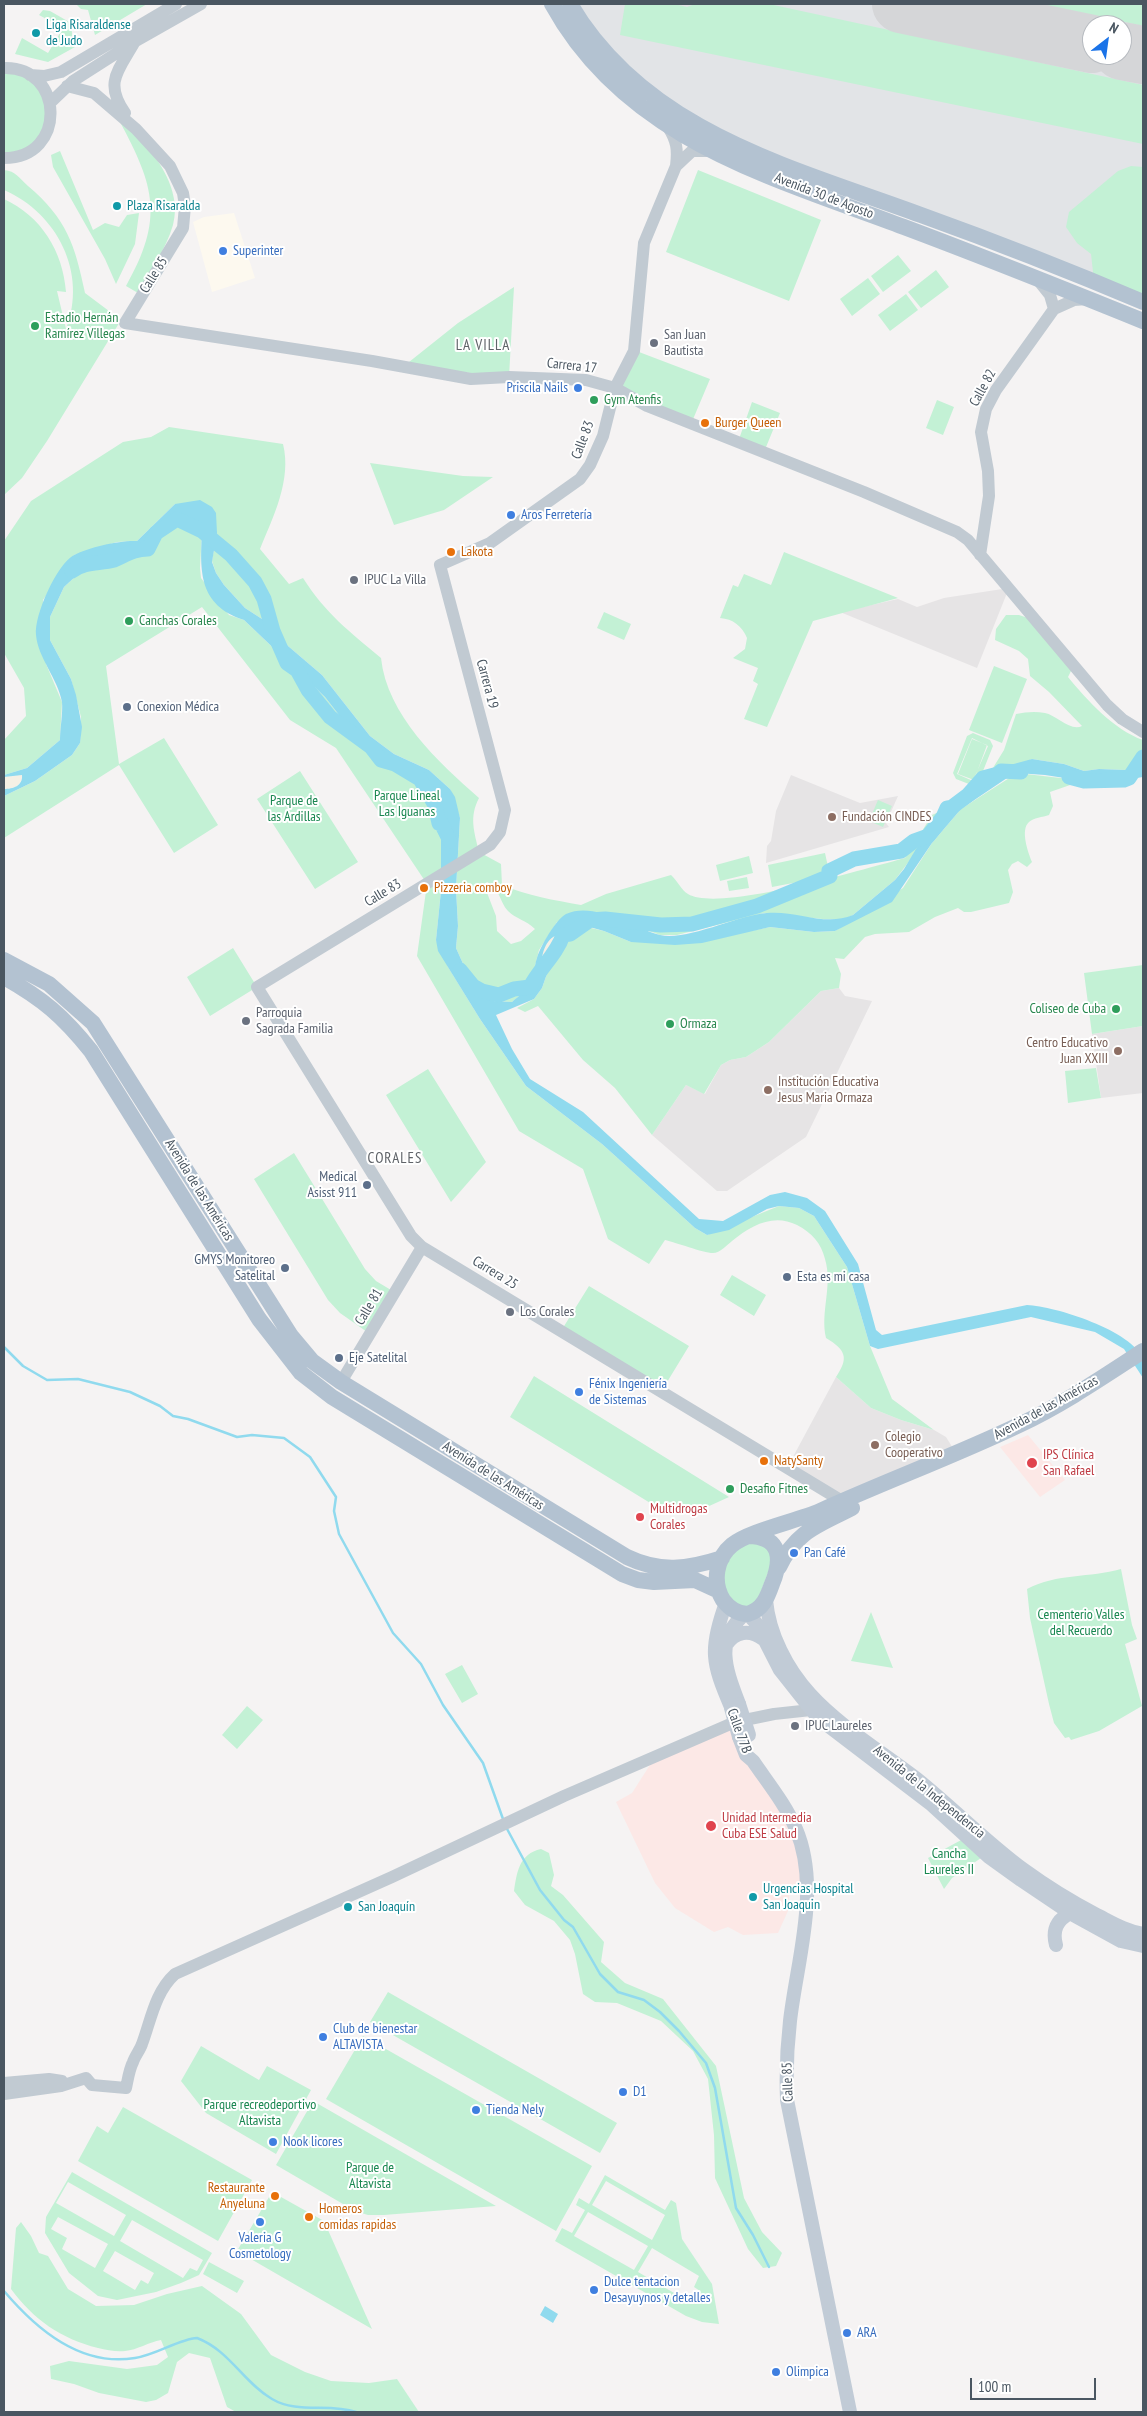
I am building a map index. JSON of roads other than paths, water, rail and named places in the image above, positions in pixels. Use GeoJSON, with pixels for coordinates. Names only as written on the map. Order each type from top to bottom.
{"type":"FeatureCollection","features":[{"type":"Feature","properties":{"kind":"main road","name":"Avenida 30 de Agosto"},"geometry":{"type":"LineString","coordinates":[[552,4],[562,22],[597,69],[630,100],[668,127],[713,151],[777,179],[1035,276],[1143,321]]}},
{"type":"Feature","properties":{"kind":"main road","name":"Avenida 30 de Agosto"},"geometry":{"type":"LineString","coordinates":[[570,4],[594,40],[626,74],[660,102],[696,126],[783,164],[1041,259],[1143,302]]}},
{"type":"Feature","properties":{"kind":"main road","name":"Avenida de las Américas"},"geometry":{"type":"LineString","coordinates":[[4,960],[49,984],[93,1023],[291,1336],[312,1361],[341,1382],[600,1542],[639,1563],[672,1569],[693,1566],[722,1558],[732,1545],[749,1536],[806,1517],[1020,1425],[1122,1371],[1143,1364]]}},
{"type":"Feature","properties":{"kind":"main road","name":"Avenida de las Américas"},"geometry":{"type":"LineString","coordinates":[[4,977],[41,999],[69,1023],[91,1051],[259,1319],[301,1373],[319,1389],[622,1574],[638,1580],[654,1582],[695,1580],[723,1597]]}},
{"type":"Feature","properties":{"kind":"main road","name":"Avenida de las Américas"},"geometry":{"type":"LineString","coordinates":[[779,1567],[793,1543],[812,1528],[853,1508],[961,1463],[1026,1433],[1122,1371],[1143,1351]]}},
{"type":"Feature","properties":{"kind":"main road"},"geometry":{"type":"LineString","coordinates":[[430,1458],[447,1459],[570,1533],[600,1542]]}},
{"type":"Feature","properties":{"kind":"main road"},"geometry":{"type":"LineString","coordinates":[[722,1558],[716,1578],[723,1597],[735,1611],[747,1614],[757,1610],[766,1600],[779,1567],[776,1550],[771,1544],[757,1536],[749,1536]]}},
{"type":"Feature","properties":{"kind":"main road","name":"Calle 77B"},"geometry":{"type":"LineString","coordinates":[[723,1597],[714,1653],[720,1682],[735,1706],[735,1722],[744,1736]]}},
{"type":"Feature","properties":{"kind":"main road","name":"Avenida de la Independencia"},"geometry":{"type":"LineString","coordinates":[[766,1600],[767,1618],[773,1635],[795,1675],[819,1704],[930,1790],[1024,1870],[1084,1908],[1125,1930],[1143,1934]]}},
{"type":"Feature","properties":{"kind":"main road","name":"Calle 77B"},"geometry":{"type":"LineString","coordinates":[[747,1614],[732,1625],[728,1633],[725,1659],[735,1706],[744,1736],[746,1755],[753,1762]]}},
{"type":"Feature","properties":{"kind":"main road","name":"Avenida de la Independencia"},"geometry":{"type":"LineString","coordinates":[[747,1614],[756,1623],[780,1670],[818,1718],[932,1805],[989,1857],[1070,1913],[1121,1941],[1143,1946]]}},
{"type":"Feature","properties":{"kind":"main road"},"geometry":{"type":"LineString","coordinates":[[726,1646],[734,1636],[740,1633],[752,1633],[763,1640]]}},
{"type":"Feature","properties":{"kind":"main road","name":"Calle 85"},"geometry":{"type":"LineString","coordinates":[[753,1762],[788,1811],[802,1850],[806,1883],[806,1920],[790,2020],[785,2072],[788,2100],[850,2412]]}},
{"type":"Feature","properties":{"kind":"main road"},"geometry":{"type":"LineString","coordinates":[[1056,1945],[1054,1937],[1058,1922],[1070,1913]]}},
{"type":"Feature","properties":{"kind":"street"},"geometry":{"type":"LineString","coordinates":[[30,75],[44,76],[62,72],[176,4]]}},
{"type":"Feature","properties":{"kind":"street"},"geometry":{"type":"LineString","coordinates":[[50,104],[67,86],[134,42],[200,4]]}},
{"type":"Feature","properties":{"kind":"street"},"geometry":{"type":"LineString","coordinates":[[134,42],[116,77],[113,92],[115,99],[136,129]]}},
{"type":"Feature","properties":{"kind":"street"},"geometry":{"type":"LineString","coordinates":[[4,68],[17,69],[30,75],[43,88],[50,104],[50,122],[40,143],[30,152],[16,157],[4,158]]}},
{"type":"Feature","properties":{"kind":"street"},"geometry":{"type":"LineString","coordinates":[[67,86],[94,93],[136,129]]}},
{"type":"Feature","properties":{"kind":"street","name":"Calle 83"},"geometry":{"type":"LineString","coordinates":[[668,127],[678,148],[676,166]]}},
{"type":"Feature","properties":{"kind":"street","name":"Calle 85"},"geometry":{"type":"LineString","coordinates":[[125,323],[183,228],[185,206],[177,178],[170,166],[136,129]]}},
{"type":"Feature","properties":{"kind":"street","name":"Calle 83"},"geometry":{"type":"LineString","coordinates":[[440,565],[490,543],[585,474],[603,436],[615,388],[634,351],[639,315],[642,260],[648,232],[676,166],[684,156],[692,151],[713,151]]}},
{"type":"Feature","properties":{"kind":"street"},"geometry":{"type":"LineString","coordinates":[[1035,276],[1050,294],[1054,310]]}},
{"type":"Feature","properties":{"kind":"street","name":"Calle 82"},"geometry":{"type":"LineString","coordinates":[[980,555],[988,496],[988,471],[982,440],[983,417],[996,390],[1054,310],[1074,300],[1089,299]]}},
{"type":"Feature","properties":{"kind":"street","name":"Carrera 17"},"geometry":{"type":"LineString","coordinates":[[125,323],[372,360],[470,379],[509,377],[586,380],[615,388],[647,406],[943,525],[968,540],[1107,705],[1122,719],[1143,732]]}},
{"type":"Feature","properties":{"kind":"street","name":"Carrera 19"},"geometry":{"type":"LineString","coordinates":[[440,565],[505,810]]}},
{"type":"Feature","properties":{"kind":"street","name":"Calle 83"},"geometry":{"type":"LineString","coordinates":[[257,987],[490,845],[498,836],[503,826],[505,810]]}},
{"type":"Feature","properties":{"kind":"street","name":"Carrera 25"},"geometry":{"type":"LineString","coordinates":[[257,987],[406,1228],[422,1247],[842,1501]]}},
{"type":"Feature","properties":{"kind":"street","name":"Calle 81"},"geometry":{"type":"LineString","coordinates":[[341,1382],[422,1247]]}},
{"type":"Feature","properties":{"kind":"street"},"geometry":{"type":"LineString","coordinates":[[4,2094],[64,2084],[86,2078],[92,2085],[126,2088],[133,2060],[142,2046],[146,2026],[160,1994],[167,1982],[175,1974],[392,1877],[564,1796],[735,1722],[774,1714],[810,1710]]}},
{"type":"Feature","properties":{"kind":"street"},"geometry":{"type":"LineString","coordinates":[[4,2083],[49,2079],[62,2081],[64,2084]]}},
{"type":"Feature","properties":{"kind":"water"},"geometry":{"type":"Polygon","coordinates":[[[200,500],[212,507],[216,513],[217,533],[212,562],[216,573],[224,585],[245,608],[262,619],[281,640],[322,675],[370,736],[394,754],[429,770],[450,789],[455,797],[460,818],[456,889],[458,926],[456,948],[473,986],[480,994],[493,1001],[512,1002],[529,987],[541,947],[553,927],[566,914],[577,911],[601,913],[649,932],[671,936],[699,931],[742,918],[767,913],[821,919],[842,918],[853,915],[895,880],[916,849],[952,807],[1010,765],[1032,759],[1064,764],[1084,771],[1099,769],[1126,770],[1143,765],[1143,777],[1124,780],[1084,781],[1017,773],[1007,778],[961,809],[932,843],[892,902],[835,931],[814,932],[770,927],[702,943],[675,945],[631,942],[586,926],[577,928],[562,944],[549,968],[542,988],[534,999],[496,1015],[512,1049],[530,1079],[583,1112],[699,1219],[723,1221],[770,1195],[785,1192],[807,1198],[825,1211],[858,1264],[876,1330],[882,1335],[1027,1305],[1040,1306],[1092,1322],[1125,1339],[1143,1359],[1143,1378],[1124,1349],[1095,1332],[1031,1317],[878,1349],[870,1346],[847,1267],[814,1216],[799,1208],[779,1206],[767,1209],[729,1230],[707,1235],[695,1228],[602,1144],[526,1086],[480,1019],[438,951],[436,940],[441,891],[441,823],[429,788],[410,771],[381,760],[367,751],[325,697],[244,620],[229,614],[218,605],[210,596],[202,573],[202,531],[188,519],[181,518],[170,525],[156,547],[89,564],[64,587],[50,617],[50,640],[71,679],[76,695],[82,727],[80,743],[72,755],[35,781],[4,796],[4,789],[17,786],[21,782],[22,775],[4,777],[4,775],[27,768],[60,740],[62,702],[60,693],[40,652],[36,635],[39,615],[54,579],[67,560],[74,555],[105,545],[137,541],[175,504],[200,500]],[[563,935],[553,937],[547,943],[542,956],[542,965],[563,938],[563,935]]]}},
{"type":"Feature","properties":{"kind":"water"},"geometry":{"type":"Polygon","coordinates":[[[545,2306],[558,2314],[553,2323],[540,2315],[545,2306]]]}},
{"type":"Feature","properties":{"kind":"waterway"},"geometry":{"type":"LineString","coordinates":[[72,571],[87,564],[114,560],[134,551],[148,549],[156,533],[177,519],[202,531],[231,555],[255,582],[264,599],[273,631],[287,663],[297,670],[308,690],[330,717],[371,747],[381,760],[395,764],[420,779],[435,805],[439,823],[441,823],[450,841]]}},
{"type":"Feature","properties":{"kind":"waterway"},"geometry":{"type":"LineString","coordinates":[[1069,777],[1084,781],[1124,780],[1129,778],[1143,757]]}},
{"type":"Feature","properties":{"kind":"waterway"},"geometry":{"type":"LineString","coordinates":[[460,970],[473,986],[482,991],[499,995],[514,989],[530,987],[557,949],[563,935],[570,934],[590,920],[605,919],[661,925],[692,924],[757,906],[830,876],[829,871],[854,859],[901,851],[914,841],[928,836],[943,817],[947,808],[952,807],[968,795],[983,778],[998,774],[1001,771],[1021,772]]}},
{"type":"Feature","properties":{"kind":"waterway"},"geometry":{"type":"LineString","coordinates":[[4,1347],[23,1366],[47,1380],[78,1379],[130,1392],[160,1406],[173,1416],[188,1419],[237,1437],[252,1435],[284,1438],[310,1457],[336,1497],[334,1511],[339,1534],[393,1633],[421,1664],[443,1705],[483,1763],[503,1819]]}},
{"type":"Feature","properties":{"kind":"waterway"},"geometry":{"type":"LineString","coordinates":[[506,1827],[540,1890],[564,1920],[573,1927],[600,1974],[618,1992],[644,2000],[660,2012],[706,2063],[715,2088],[736,2208],[753,2235],[769,2267]]}},
{"type":"Feature","properties":{"kind":"waterway"},"geometry":{"type":"LineString","coordinates":[[4,2291],[46,2332],[79,2351],[96,2357],[115,2359],[135,2358],[197,2338],[218,2350],[253,2384],[272,2399],[292,2406],[346,2409],[356,2412]]}},
{"type":"Feature","properties":{"kind":"place","name":"Liga Risaraldense de Judo"},"geometry":{"type":"Point","coordinates":[36,33]}},
{"type":"Feature","properties":{"kind":"place","name":"Plaza Risaralda"},"geometry":{"type":"Point","coordinates":[117,206]}},
{"type":"Feature","properties":{"kind":"place","name":"Superinter"},"geometry":{"type":"Point","coordinates":[223,251]}},
{"type":"Feature","properties":{"kind":"place","name":"Estadio Hernán Ramírez Villegas"},"geometry":{"type":"Point","coordinates":[35,326]}},
{"type":"Feature","properties":{"kind":"place","name":"San Juan Bautista"},"geometry":{"type":"Point","coordinates":[654,343]}},
{"type":"Feature","properties":{"kind":"place","name":"Priscila Nails"},"geometry":{"type":"Point","coordinates":[578,388]}},
{"type":"Feature","properties":{"kind":"place","name":"Gym Atenfis"},"geometry":{"type":"Point","coordinates":[594,400]}},
{"type":"Feature","properties":{"kind":"place","name":"Burger Queen"},"geometry":{"type":"Point","coordinates":[705,423]}},
{"type":"Feature","properties":{"kind":"place","name":"Aros Ferretería"},"geometry":{"type":"Point","coordinates":[511,515]}},
{"type":"Feature","properties":{"kind":"place","name":"Lakota"},"geometry":{"type":"Point","coordinates":[451,552]}},
{"type":"Feature","properties":{"kind":"place","name":"IPUC La Villa"},"geometry":{"type":"Point","coordinates":[354,580]}},
{"type":"Feature","properties":{"kind":"place","name":"Canchas Corales"},"geometry":{"type":"Point","coordinates":[129,621]}},
{"type":"Feature","properties":{"kind":"place","name":"Conexion Médica"},"geometry":{"type":"Point","coordinates":[127,707]}},
{"type":"Feature","properties":{"kind":"place","name":"Fundación CINDES"},"geometry":{"type":"Point","coordinates":[832,817]}},
{"type":"Feature","properties":{"kind":"place","name":"Pizzeria comboy"},"geometry":{"type":"Point","coordinates":[424,888]}},
{"type":"Feature","properties":{"kind":"place","name":"Coliseo de Cuba"},"geometry":{"type":"Point","coordinates":[1116,1009]}},
{"type":"Feature","properties":{"kind":"place","name":"Parroquia Sagrada Familia"},"geometry":{"type":"Point","coordinates":[246,1021]}},
{"type":"Feature","properties":{"kind":"place","name":"Ormaza"},"geometry":{"type":"Point","coordinates":[670,1024]}},
{"type":"Feature","properties":{"kind":"place","name":"Centro Educativo Juan XXIII"},"geometry":{"type":"Point","coordinates":[1118,1051]}},
{"type":"Feature","properties":{"kind":"place","name":"Institución Educativa Jesus Maria Ormaza"},"geometry":{"type":"Point","coordinates":[768,1090]}},
{"type":"Feature","properties":{"kind":"place","name":"Medical Asisst 911"},"geometry":{"type":"Point","coordinates":[367,1185]}},
{"type":"Feature","properties":{"kind":"place","name":"GMYS Monitoreo Satelital"},"geometry":{"type":"Point","coordinates":[285,1268]}},
{"type":"Feature","properties":{"kind":"place","name":"Esta es mi casa"},"geometry":{"type":"Point","coordinates":[787,1277]}},
{"type":"Feature","properties":{"kind":"place","name":"Los Corales"},"geometry":{"type":"Point","coordinates":[510,1312]}},
{"type":"Feature","properties":{"kind":"place","name":"Eje Satelital"},"geometry":{"type":"Point","coordinates":[339,1358]}},
{"type":"Feature","properties":{"kind":"place","name":"Fénix Ingeniería de Sistemas"},"geometry":{"type":"Point","coordinates":[579,1392]}},
{"type":"Feature","properties":{"kind":"place","name":"Colegio Cooperativo"},"geometry":{"type":"Point","coordinates":[875,1445]}},
{"type":"Feature","properties":{"kind":"place","name":"NatySanty"},"geometry":{"type":"Point","coordinates":[764,1461]}},
{"type":"Feature","properties":{"kind":"place","name":"IPS Clínica San Rafael"},"geometry":{"type":"Point","coordinates":[1032,1463]}},
{"type":"Feature","properties":{"kind":"place","name":"Desafio Fitnes"},"geometry":{"type":"Point","coordinates":[730,1489]}},
{"type":"Feature","properties":{"kind":"place","name":"Multidrogas Corales"},"geometry":{"type":"Point","coordinates":[640,1517]}},
{"type":"Feature","properties":{"kind":"place","name":"Pan Café"},"geometry":{"type":"Point","coordinates":[794,1553]}},
{"type":"Feature","properties":{"kind":"place","name":"IPUC Laureles"},"geometry":{"type":"Point","coordinates":[795,1726]}},
{"type":"Feature","properties":{"kind":"place","name":"Unidad Intermedia Cuba ESE Salud"},"geometry":{"type":"Point","coordinates":[711,1826]}},
{"type":"Feature","properties":{"kind":"place","name":"Urgencias Hospital San Joaquin"},"geometry":{"type":"Point","coordinates":[753,1897]}},
{"type":"Feature","properties":{"kind":"place","name":"San Joaquín"},"geometry":{"type":"Point","coordinates":[348,1907]}},
{"type":"Feature","properties":{"kind":"place","name":"Club de bienestar ALTAVISTA"},"geometry":{"type":"Point","coordinates":[323,2037]}},
{"type":"Feature","properties":{"kind":"place","name":"D1"},"geometry":{"type":"Point","coordinates":[623,2092]}},
{"type":"Feature","properties":{"kind":"place","name":"Tienda Nely"},"geometry":{"type":"Point","coordinates":[476,2110]}},
{"type":"Feature","properties":{"kind":"place","name":"Nook licores"},"geometry":{"type":"Point","coordinates":[273,2142]}},
{"type":"Feature","properties":{"kind":"place","name":"Restaurante Anyeluna"},"geometry":{"type":"Point","coordinates":[275,2196]}},
{"type":"Feature","properties":{"kind":"place","name":"Homeros comidas rapidas"},"geometry":{"type":"Point","coordinates":[309,2217]}},
{"type":"Feature","properties":{"kind":"place","name":"Valeria G Cosmetology"},"geometry":{"type":"Point","coordinates":[260,2222]}},
{"type":"Feature","properties":{"kind":"place","name":"Dulce tentacion Desayuynos y detalles"},"geometry":{"type":"Point","coordinates":[594,2290]}},
{"type":"Feature","properties":{"kind":"place","name":"ARA"},"geometry":{"type":"Point","coordinates":[847,2333]}},
{"type":"Feature","properties":{"kind":"place","name":"Olimpica"},"geometry":{"type":"Point","coordinates":[776,2372]}},
{"type":"Feature","properties":{"kind":"district","name":"LA VILLA"},"geometry":{"type":"Point","coordinates":[483,346]}},
{"type":"Feature","properties":{"kind":"district","name":"CORALES"},"geometry":{"type":"Point","coordinates":[395,1159]}},
{"type":"Feature","properties":{"kind":"park label","name":"Parque Lineal Las Iguanas"},"geometry":{"type":"Point","coordinates":[407,804]}},
{"type":"Feature","properties":{"kind":"park label","name":"Parque de las Ardillas"},"geometry":{"type":"Point","coordinates":[294,810]}},
{"type":"Feature","properties":{"kind":"park label","name":"Cementerio Valles del Recuerdo"},"geometry":{"type":"Point","coordinates":[1081,1624]}},
{"type":"Feature","properties":{"kind":"park label","name":"Cancha Laureles II"},"geometry":{"type":"Point","coordinates":[949,1862]}},
{"type":"Feature","properties":{"kind":"park label","name":"Parque recreodeportivo Altavista"},"geometry":{"type":"Point","coordinates":[260,2114]}},
{"type":"Feature","properties":{"kind":"park label","name":"Parque de Altavista"},"geometry":{"type":"Point","coordinates":[370,2176]}}]}
